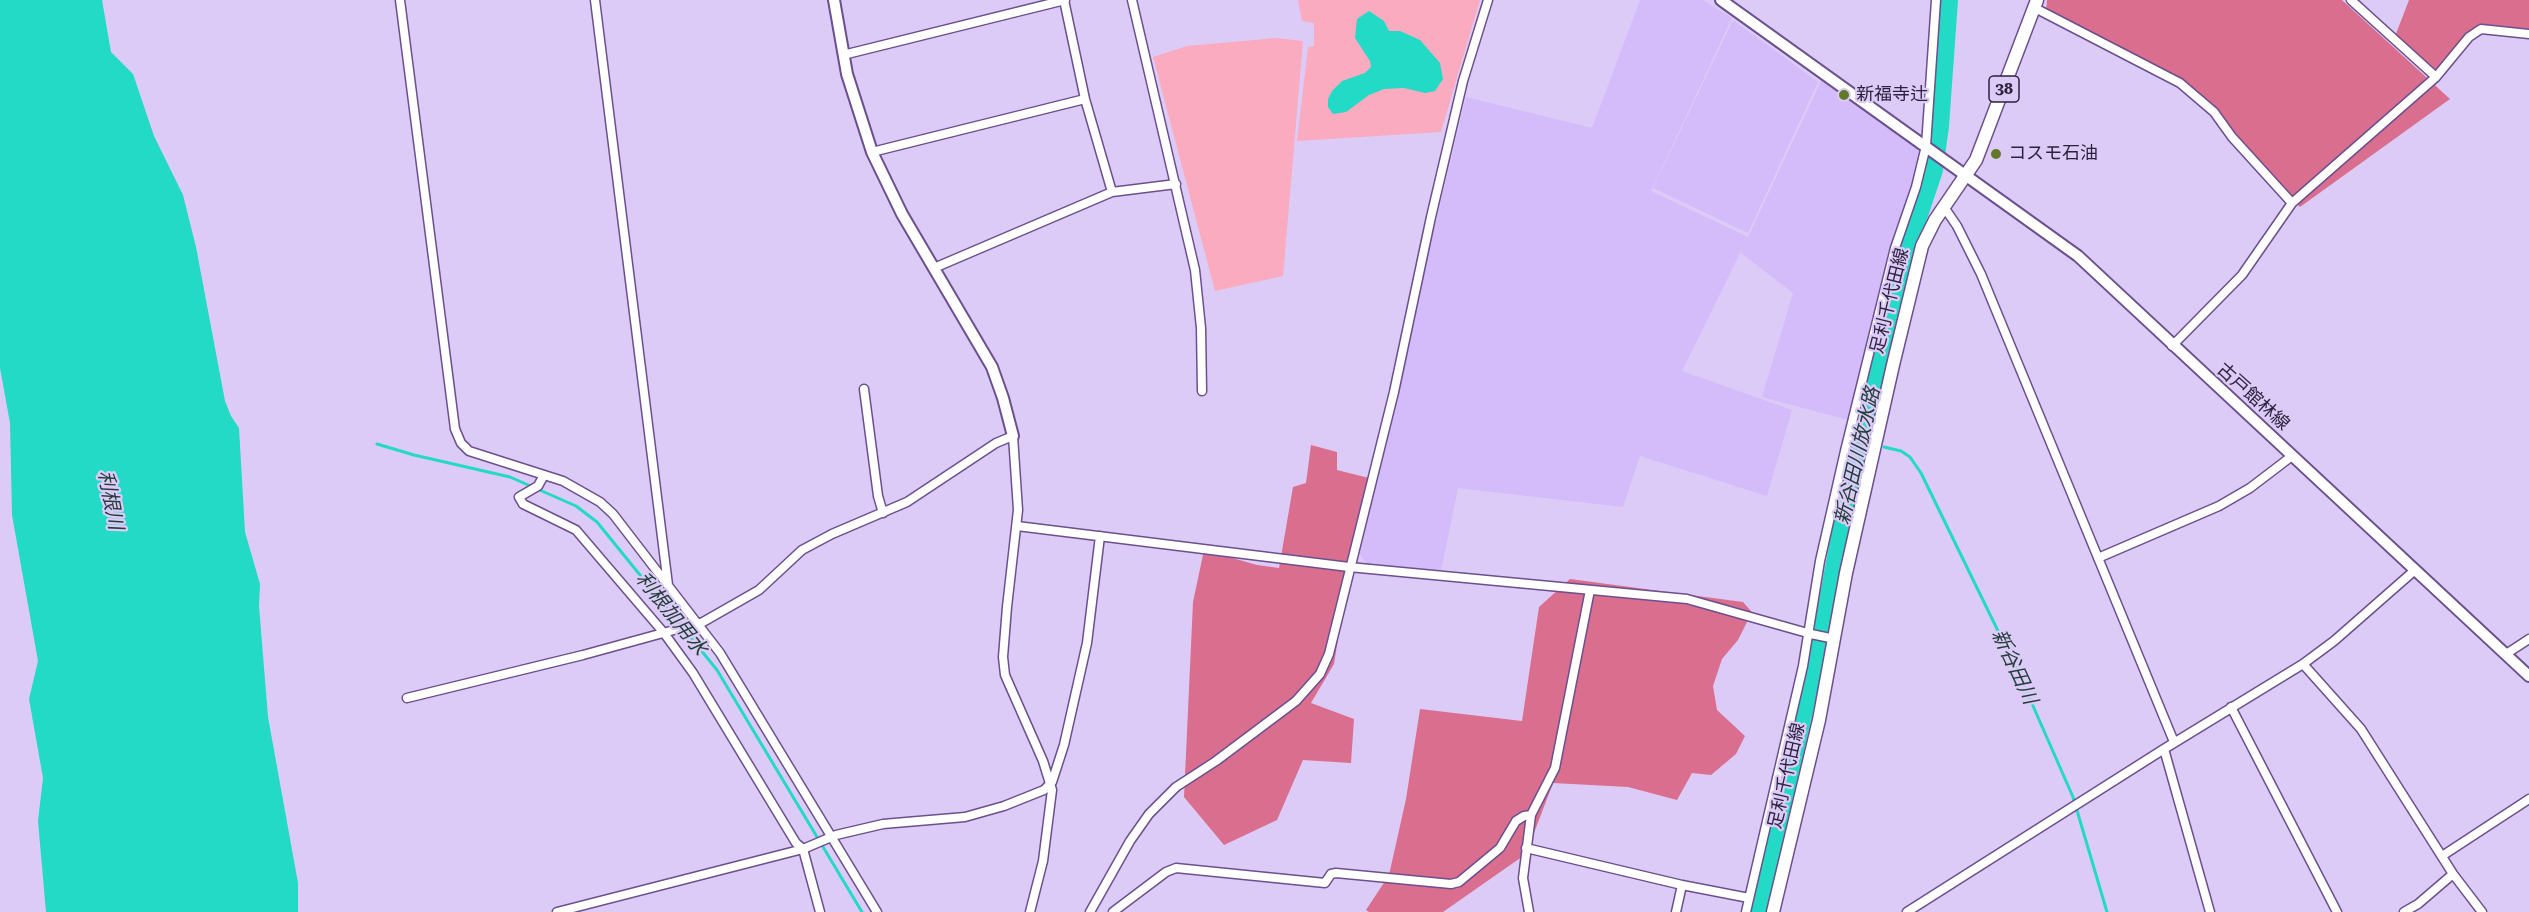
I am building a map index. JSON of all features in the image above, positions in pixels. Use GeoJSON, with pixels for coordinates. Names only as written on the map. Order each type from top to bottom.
{"type":"FeatureCollection","features":[{"type":"Feature","properties":{"kind":"main road"},"geometry":{"type":"LineString","coordinates":[[834,0],[843,55],[872,152],[902,214],[992,367],[1004,398],[1013,436]]}},
{"type":"Feature","properties":{"kind":"main road"},"geometry":{"type":"LineString","coordinates":[[1721,0],[1927,147]]}},
{"type":"Feature","properties":{"kind":"main road","name":"足利千代田線"},"geometry":{"type":"LineString","coordinates":[[1773,912],[1814,742],[1831,638],[1915,274],[1928,232],[1976,160],[2036,4]]}},
{"type":"Feature","properties":{"kind":"main road","name":"古戸館林線"},"geometry":{"type":"LineString","coordinates":[[1927,147],[2078,256],[2172,346],[2529,676]]}},
{"type":"Feature","properties":{"kind":"street"},"geometry":{"type":"LineString","coordinates":[[400,0],[456,434],[469,451],[563,481],[600,502],[613,514],[729,667],[823,840],[877,912]]}},
{"type":"Feature","properties":{"kind":"street"},"geometry":{"type":"LineString","coordinates":[[595,0],[668,586]]}},
{"type":"Feature","properties":{"kind":"street"},"geometry":{"type":"LineString","coordinates":[[843,55],[1064,0],[1085,99],[1112,192]]}},
{"type":"Feature","properties":{"kind":"street"},"geometry":{"type":"LineString","coordinates":[[1132,0],[1195,270],[1201,328],[1202,392]]}},
{"type":"Feature","properties":{"kind":"street"},"geometry":{"type":"LineString","coordinates":[[1089,912],[1130,841],[1149,814],[1176,788],[1296,701],[1320,674],[1329,654],[1394,392],[1463,81],[1488,0]]}},
{"type":"Feature","properties":{"kind":"street"},"geometry":{"type":"LineString","coordinates":[[1746,912],[1810,634],[1820,561],[1854,417],[1895,248],[1927,147],[1936,0]]}},
{"type":"Feature","properties":{"kind":"street"},"geometry":{"type":"LineString","coordinates":[[2351,0],[2436,77]]}},
{"type":"Feature","properties":{"kind":"street"},"geometry":{"type":"LineString","coordinates":[[2036,4],[2180,83],[2214,112],[2232,137],[2292,203]]}},
{"type":"Feature","properties":{"kind":"street"},"geometry":{"type":"LineString","coordinates":[[2172,346],[2242,275],[2292,203],[2436,77],[2469,37],[2481,29],[2529,34]]}},
{"type":"Feature","properties":{"kind":"street"},"geometry":{"type":"LineString","coordinates":[[872,152],[1085,99]]}},
{"type":"Feature","properties":{"kind":"street"},"geometry":{"type":"LineString","coordinates":[[934,268],[1112,192],[1176,183]]}},
{"type":"Feature","properties":{"kind":"street"},"geometry":{"type":"LineString","coordinates":[[1944,207],[1957,226],[1981,274],[2174,742]]}},
{"type":"Feature","properties":{"kind":"street"},"geometry":{"type":"LineString","coordinates":[[864,389],[878,496],[883,513]]}},
{"type":"Feature","properties":{"kind":"street"},"geometry":{"type":"LineString","coordinates":[[407,698],[697,624],[759,590],[802,550],[832,534],[907,502],[996,443],[1013,436],[1017,484],[1017,526],[1007,607],[1003,657],[1005,675],[1052,782]]}},
{"type":"Feature","properties":{"kind":"street"},"geometry":{"type":"LineString","coordinates":[[2098,558],[2219,506],[2250,488],[2292,456]]}},
{"type":"Feature","properties":{"kind":"street"},"geometry":{"type":"LineString","coordinates":[[544,475],[538,486],[519,497],[523,504],[576,530],[664,633],[693,673],[796,843],[803,849],[820,912]]}},
{"type":"Feature","properties":{"kind":"street"},"geometry":{"type":"LineString","coordinates":[[1017,526],[1349,567],[1687,599],[1831,638]]}},
{"type":"Feature","properties":{"kind":"street"},"geometry":{"type":"LineString","coordinates":[[1029,912],[1045,850],[1052,782],[1064,745],[1087,643],[1100,536]]}},
{"type":"Feature","properties":{"kind":"street"},"geometry":{"type":"LineString","coordinates":[[1907,912],[2174,742],[2303,664],[2350,627],[2415,570]]}},
{"type":"Feature","properties":{"kind":"street"},"geometry":{"type":"LineString","coordinates":[[1528,912],[1523,878],[1531,815],[1555,768],[1590,590]]}},
{"type":"Feature","properties":{"kind":"street"},"geometry":{"type":"LineString","coordinates":[[2506,654],[2529,639]]}},
{"type":"Feature","properties":{"kind":"street"},"geometry":{"type":"LineString","coordinates":[[2303,664],[2361,729],[2453,874],[2482,912]]}},
{"type":"Feature","properties":{"kind":"street"},"geometry":{"type":"LineString","coordinates":[[2231,707],[2337,912]]}},
{"type":"Feature","properties":{"kind":"street"},"geometry":{"type":"LineString","coordinates":[[2164,749],[2210,912]]}},
{"type":"Feature","properties":{"kind":"street"},"geometry":{"type":"LineString","coordinates":[[558,912],[803,849],[823,840],[883,824],[965,817],[1004,806],[1044,790],[1052,782]]}},
{"type":"Feature","properties":{"kind":"street"},"geometry":{"type":"LineString","coordinates":[[2442,856],[2529,799]]}},
{"type":"Feature","properties":{"kind":"street"},"geometry":{"type":"LineString","coordinates":[[1113,912],[1166,872],[1176,868],[1325,883],[1331,874],[1335,873],[1451,884],[1458,882],[1500,848],[1516,821],[1531,815]]}},
{"type":"Feature","properties":{"kind":"street"},"geometry":{"type":"LineString","coordinates":[[1527,848],[1682,885],[1749,898]]}},
{"type":"Feature","properties":{"kind":"street"},"geometry":{"type":"LineString","coordinates":[[2404,912],[2418,904],[2453,874]]}},
{"type":"Feature","properties":{"kind":"street"},"geometry":{"type":"LineString","coordinates":[[1676,912],[1682,885]]}},
{"type":"Feature","properties":{"kind":"shaded area"},"geometry":{"type":"Polygon","coordinates":[[[1298,0],[1480,0],[1441,132],[1297,141],[1308,47],[1314,46],[1314,23],[1302,21],[1298,0]]]}},
{"type":"Feature","properties":{"kind":"shaded area"},"geometry":{"type":"Polygon","coordinates":[[[1640,0],[1703,0],[1732,18],[1651,191],[1748,237],[1822,79],[1921,151],[1848,420],[1762,397],[1793,293],[1741,253],[1744,245],[1682,371],[1792,410],[1767,496],[1640,456],[1623,507],[1458,488],[1441,571],[1366,563],[1357,550],[1466,97],[1592,128],[1640,0]]]}},
{"type":"Feature","properties":{"kind":"shaded area"},"geometry":{"type":"Polygon","coordinates":[[[2047,0],[2342,0],[2450,99],[2300,207],[2220,120],[2171,78],[2046,14],[2047,0]]]}},
{"type":"Feature","properties":{"kind":"shaded area"},"geometry":{"type":"Polygon","coordinates":[[[2409,0],[2529,0],[2529,34],[2481,29],[2436,77],[2394,39],[2409,0]]]}},
{"type":"Feature","properties":{"kind":"shaded area"},"geometry":{"type":"Polygon","coordinates":[[[1733,20],[1818,82],[1748,233],[1653,188],[1733,20]]]}},
{"type":"Feature","properties":{"kind":"shaded area"},"geometry":{"type":"Polygon","coordinates":[[[1276,38],[1303,41],[1283,276],[1215,291],[1153,57],[1187,46],[1276,38]]]}},
{"type":"Feature","properties":{"kind":"shaded area"},"geometry":{"type":"Polygon","coordinates":[[[1311,445],[1337,452],[1337,470],[1369,478],[1352,551],[1334,664],[1311,703],[1354,719],[1351,763],[1303,760],[1277,820],[1224,845],[1184,797],[1193,602],[1204,550],[1257,565],[1279,568],[1293,487],[1306,483],[1311,445]]]}},
{"type":"Feature","properties":{"kind":"shaded area"},"geometry":{"type":"Polygon","coordinates":[[[1570,579],[1743,602],[1751,611],[1738,640],[1722,659],[1713,686],[1717,710],[1745,736],[1736,754],[1711,775],[1692,773],[1677,800],[1628,787],[1553,783],[1526,854],[1443,912],[1369,912],[1366,910],[1389,875],[1406,799],[1420,709],[1522,721],[1539,607],[1570,579]]]}},
{"type":"Feature","properties":{"kind":"water","name":"利根川"},"geometry":{"type":"Polygon","coordinates":[[[0,0],[102,0],[111,52],[133,74],[154,136],[183,195],[196,247],[225,401],[239,428],[245,532],[260,584],[259,606],[268,717],[298,883],[298,912],[46,912],[38,821],[43,778],[29,699],[38,661],[12,515],[10,423],[0,368],[0,0]]]}},
{"type":"Feature","properties":{"kind":"water"},"geometry":{"type":"Polygon","coordinates":[[[1369,11],[1384,21],[1389,31],[1400,31],[1420,40],[1440,63],[1443,79],[1435,91],[1425,93],[1404,88],[1384,89],[1369,95],[1346,112],[1333,114],[1328,107],[1328,99],[1332,91],[1342,81],[1365,73],[1371,67],[1370,61],[1355,38],[1357,19],[1369,11]]]}},
{"type":"Feature","properties":{"kind":"waterway","name":"新谷田川放水路"},"geometry":{"type":"LineString","coordinates":[[1758,912],[1823,628],[1851,476],[1904,260],[1934,170],[1940,126],[1949,0]]}},
{"type":"Feature","properties":{"kind":"waterway","name":"利根加用水"},"geometry":{"type":"LineString","coordinates":[[377,444],[510,477],[576,506],[597,522],[717,670],[862,912]]}},
{"type":"Feature","properties":{"kind":"waterway","name":"新谷田川"},"geometry":{"type":"LineString","coordinates":[[1884,447],[1901,451],[1910,457],[1921,473],[2019,674],[2073,797],[2107,912]]}},
{"type":"Feature","properties":{"kind":"place","name":"新福寺辻"},"geometry":{"type":"Point","coordinates":[1844,95]}},
{"type":"Feature","properties":{"kind":"place","name":"コスモ石油"},"geometry":{"type":"Point","coordinates":[1996,154]}}]}
